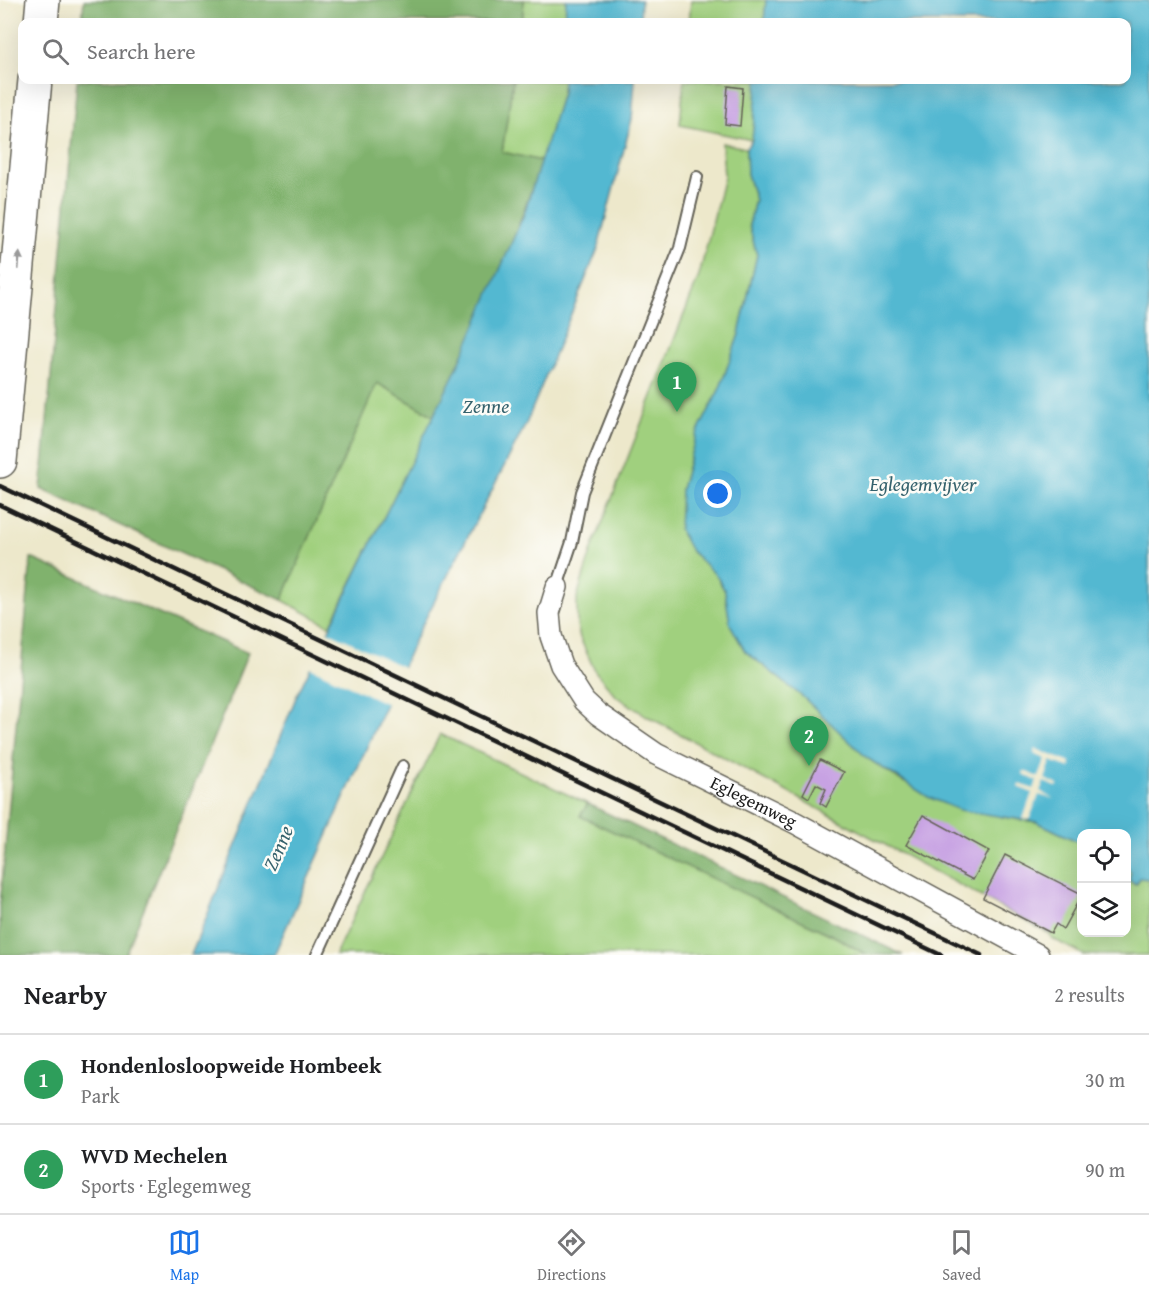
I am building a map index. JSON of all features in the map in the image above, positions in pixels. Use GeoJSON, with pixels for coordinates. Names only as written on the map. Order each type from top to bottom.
{"type":"FeatureCollection","features":[{"type":"Feature","properties":{"kind":"highway"},"geometry":{"type":"LineString","coordinates":[[41,18],[43,0]]}},
{"type":"Feature","properties":{"kind":"highway"},"geometry":{"type":"LineString","coordinates":[[0,460],[35,84]]}},
{"type":"Feature","properties":{"kind":"street","name":"Eglegemweg"},"geometry":{"type":"LineString","coordinates":[[557,587],[549,613],[551,636],[561,665],[584,701],[598,714],[656,754],[794,822],[1038,955]]}},
{"type":"Feature","properties":{"kind":"lane"},"geometry":{"type":"LineString","coordinates":[[557,587],[572,542],[582,492],[680,248],[697,177]]}},
{"type":"Feature","properties":{"kind":"lane"},"geometry":{"type":"LineString","coordinates":[[318,955],[403,766]]}},
{"type":"Feature","properties":{"kind":"green space"},"geometry":{"type":"Polygon","coordinates":[[[84,0],[524,0],[522,18],[82,18],[84,0]]]}},
{"type":"Feature","properties":{"kind":"green space"},"geometry":{"type":"Polygon","coordinates":[[[524,0],[566,0],[565,18],[522,18],[524,0]]]}},
{"type":"Feature","properties":{"kind":"green space"},"geometry":{"type":"Polygon","coordinates":[[[691,0],[766,0],[764,18],[689,18],[691,0]]]}},
{"type":"Feature","properties":{"kind":"green space"},"geometry":{"type":"Polygon","coordinates":[[[77,84],[512,84],[502,152],[541,161],[518,226],[478,322],[434,416],[377,383],[282,600],[41,489],[77,84]]]}},
{"type":"Feature","properties":{"kind":"green space"},"geometry":{"type":"Polygon","coordinates":[[[512,84],[563,84],[541,161],[502,152],[512,84]]]}},
{"type":"Feature","properties":{"kind":"green space"},"geometry":{"type":"Polygon","coordinates":[[[684,84],[758,84],[752,140],[680,125],[684,84]]]}},
{"type":"Feature","properties":{"kind":"green space"},"geometry":{"type":"Polygon","coordinates":[[[722,143],[746,148],[747,174],[755,200],[749,225],[757,255],[739,334],[720,388],[696,436],[681,489],[691,551],[716,575],[725,591],[730,624],[745,651],[804,698],[867,758],[903,782],[1002,817],[1037,822],[1077,841],[1077,937],[1131,937],[1131,882],[1136,884],[1140,878],[1149,879],[1149,955],[1084,955],[1051,938],[1050,934],[645,715],[617,697],[595,671],[580,638],[577,625],[577,597],[592,549],[699,276],[724,177],[722,143]]]}},
{"type":"Feature","properties":{"kind":"green space"},"geometry":{"type":"Polygon","coordinates":[[[377,382],[434,416],[330,626],[282,600],[377,382]]]}},
{"type":"Feature","properties":{"kind":"green space"},"geometry":{"type":"Polygon","coordinates":[[[31,558],[248,653],[125,955],[0,955],[0,906],[31,558]]]}},
{"type":"Feature","properties":{"kind":"green space"},"geometry":{"type":"Polygon","coordinates":[[[440,734],[588,804],[580,816],[836,937],[867,955],[335,955],[440,734]]]}},
{"type":"Feature","properties":{"kind":"green space"},"geometry":{"type":"Polygon","coordinates":[[[588,804],[903,955],[867,955],[836,937],[580,816],[588,804]]]}},
{"type":"Feature","properties":{"kind":"water"},"geometry":{"type":"Polygon","coordinates":[[[566,0],[641,0],[640,18],[565,18],[566,0]]]}},
{"type":"Feature","properties":{"kind":"water","name":"Eglegemvijver"},"geometry":{"type":"Polygon","coordinates":[[[766,0],[1149,0],[1149,879],[1140,878],[1136,884],[1131,881],[1131,829],[1077,829],[1077,841],[1037,822],[959,810],[928,797],[867,758],[804,698],[745,651],[730,624],[725,591],[716,575],[691,551],[679,529],[681,489],[696,436],[720,388],[739,334],[757,255],[749,225],[755,200],[747,174],[746,148],[752,140],[758,84],[1131,84],[1131,18],[764,18],[766,0]]]}},
{"type":"Feature","properties":{"kind":"water","name":"Zenne"},"geometry":{"type":"Polygon","coordinates":[[[563,84],[635,84],[632,119],[597,251],[526,424],[416,637],[274,955],[191,955],[297,695],[458,366],[524,214],[562,93],[563,84]]]}},
{"type":"Feature","properties":{"kind":"pier"},"geometry":{"type":"Polygon","coordinates":[[[325,630],[405,668],[387,704],[308,666],[325,630]]]}},
{"type":"Feature","properties":{"kind":"pier"},"geometry":{"type":"Polygon","coordinates":[[[1036,749],[1071,763],[1070,768],[1051,761],[1045,779],[1058,785],[1057,787],[1044,782],[1040,791],[1054,799],[1039,795],[1029,820],[1023,819],[1032,793],[1019,787],[1020,784],[1034,789],[1037,781],[1023,774],[1024,771],[1039,777],[1046,759],[1034,754],[1036,749]]]}},
{"type":"Feature","properties":{"kind":"building"},"geometry":{"type":"Polygon","coordinates":[[[728,86],[743,88],[740,126],[725,124],[728,86]]]}},
{"type":"Feature","properties":{"kind":"building"},"geometry":{"type":"Polygon","coordinates":[[[820,760],[844,772],[826,807],[820,803],[826,789],[816,784],[809,798],[803,794],[820,760]]]}},
{"type":"Feature","properties":{"kind":"building"},"geometry":{"type":"Polygon","coordinates":[[[923,815],[989,851],[973,880],[906,845],[923,815]]]}},
{"type":"Feature","properties":{"kind":"building"},"geometry":{"type":"Polygon","coordinates":[[[1005,855],[1077,891],[1077,903],[1063,929],[1056,924],[1051,933],[983,898],[1005,855]]]}},
{"type":"Feature","properties":{"kind":"railway"},"geometry":{"type":"LineString","coordinates":[[0,486],[981,955]]}},
{"type":"Feature","properties":{"kind":"railway"},"geometry":{"type":"LineString","coordinates":[[0,505],[941,955]]}},
{"type":"Feature","properties":{"kind":"place","name":"Hondenlosloopweide Hombeek"},"geometry":{"type":"Point","coordinates":[677,412]}},
{"type":"Feature","properties":{"kind":"place","name":"WVD Mechelen"},"geometry":{"type":"Point","coordinates":[809,766]}}]}
